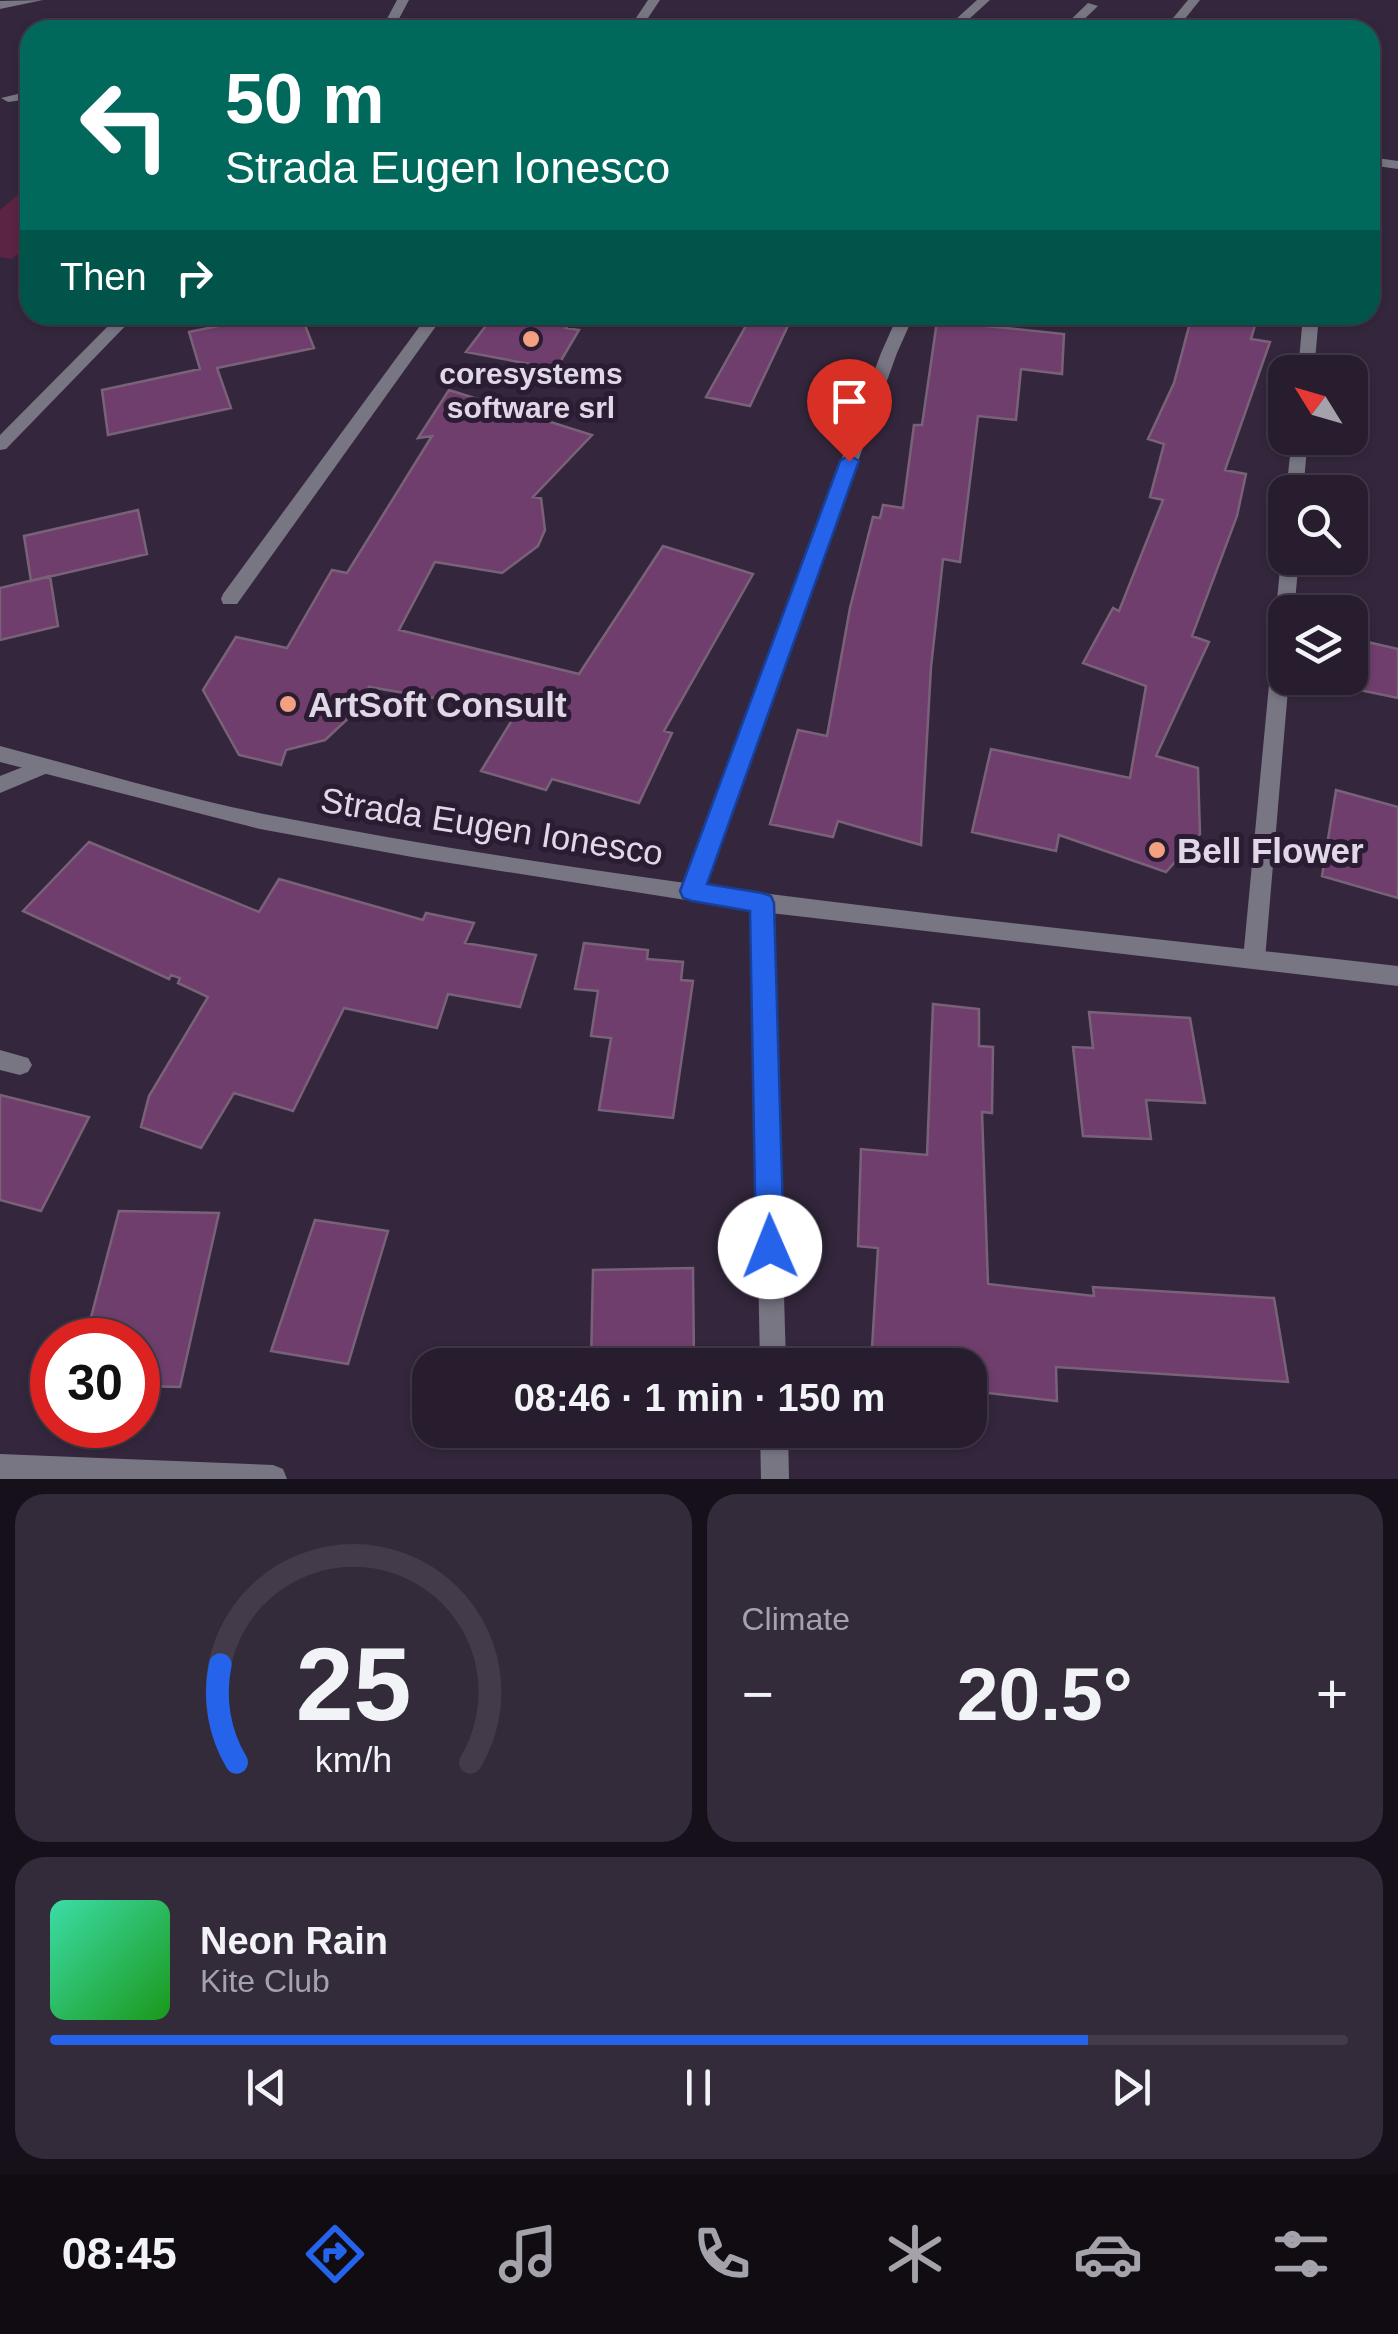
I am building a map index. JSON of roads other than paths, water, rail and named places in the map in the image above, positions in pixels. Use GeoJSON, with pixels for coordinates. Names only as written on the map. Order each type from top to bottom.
{"type":"FeatureCollection","features":[{"type":"Feature","properties":{"kind":"street"},"geometry":{"type":"LineString","coordinates":[[0,6],[37,0]]}},
{"type":"Feature","properties":{"kind":"street"},"geometry":{"type":"LineString","coordinates":[[965,0],[982,2]]}},
{"type":"Feature","properties":{"kind":"street"},"geometry":{"type":"LineString","coordinates":[[1177,20],[1194,0]]}},
{"type":"Feature","properties":{"kind":"street"},"geometry":{"type":"LineString","coordinates":[[961,20],[982,2]]}},
{"type":"Feature","properties":{"kind":"street"},"geometry":{"type":"LineString","coordinates":[[1077,20],[1092,6]]}},
{"type":"Feature","properties":{"kind":"street"},"geometry":{"type":"LineString","coordinates":[[8,98],[20,96]]}},
{"type":"Feature","properties":{"kind":"street"},"geometry":{"type":"LineString","coordinates":[[0,445],[118,325]]}},
{"type":"Feature","properties":{"kind":"street"},"geometry":{"type":"LineString","coordinates":[[230,599],[429,325]]}},
{"type":"Feature","properties":{"kind":"street"},"geometry":{"type":"LineString","coordinates":[[692,891],[902,325]]}},
{"type":"Feature","properties":{"kind":"street"},"geometry":{"type":"LineString","coordinates":[[1307,355],[1309,325]]}},
{"type":"Feature","properties":{"kind":"street"},"geometry":{"type":"LineString","coordinates":[[1254,959],[1278,695]]}},
{"type":"Feature","properties":{"kind":"street","name":"Strada Eugen Ionesco"},"geometry":{"type":"LineString","coordinates":[[0,754],[260,820],[412,848],[762,903],[1398,976]]}},
{"type":"Feature","properties":{"kind":"street"},"geometry":{"type":"LineString","coordinates":[[0,785],[44,767]]}},
{"type":"Feature","properties":{"kind":"street"},"geometry":{"type":"LineString","coordinates":[[762,903],[773,1348]]}},
{"type":"Feature","properties":{"kind":"street"},"geometry":{"type":"LineString","coordinates":[[775,1448],[776,1479]]}},
{"type":"Feature","properties":{"kind":"street"},"geometry":{"type":"LineString","coordinates":[[0,1468],[273,1479]]}},
{"type":"Feature","properties":{"kind":"place","name":"coresystems software srl"},"geometry":{"type":"Point","coordinates":[531,339]}},
{"type":"Feature","properties":{"kind":"place","name":"ArtSoft Consult"},"geometry":{"type":"Point","coordinates":[288,704]}},
{"type":"Feature","properties":{"kind":"place","name":"Bell Flower"},"geometry":{"type":"Point","coordinates":[1157,850]}}]}
